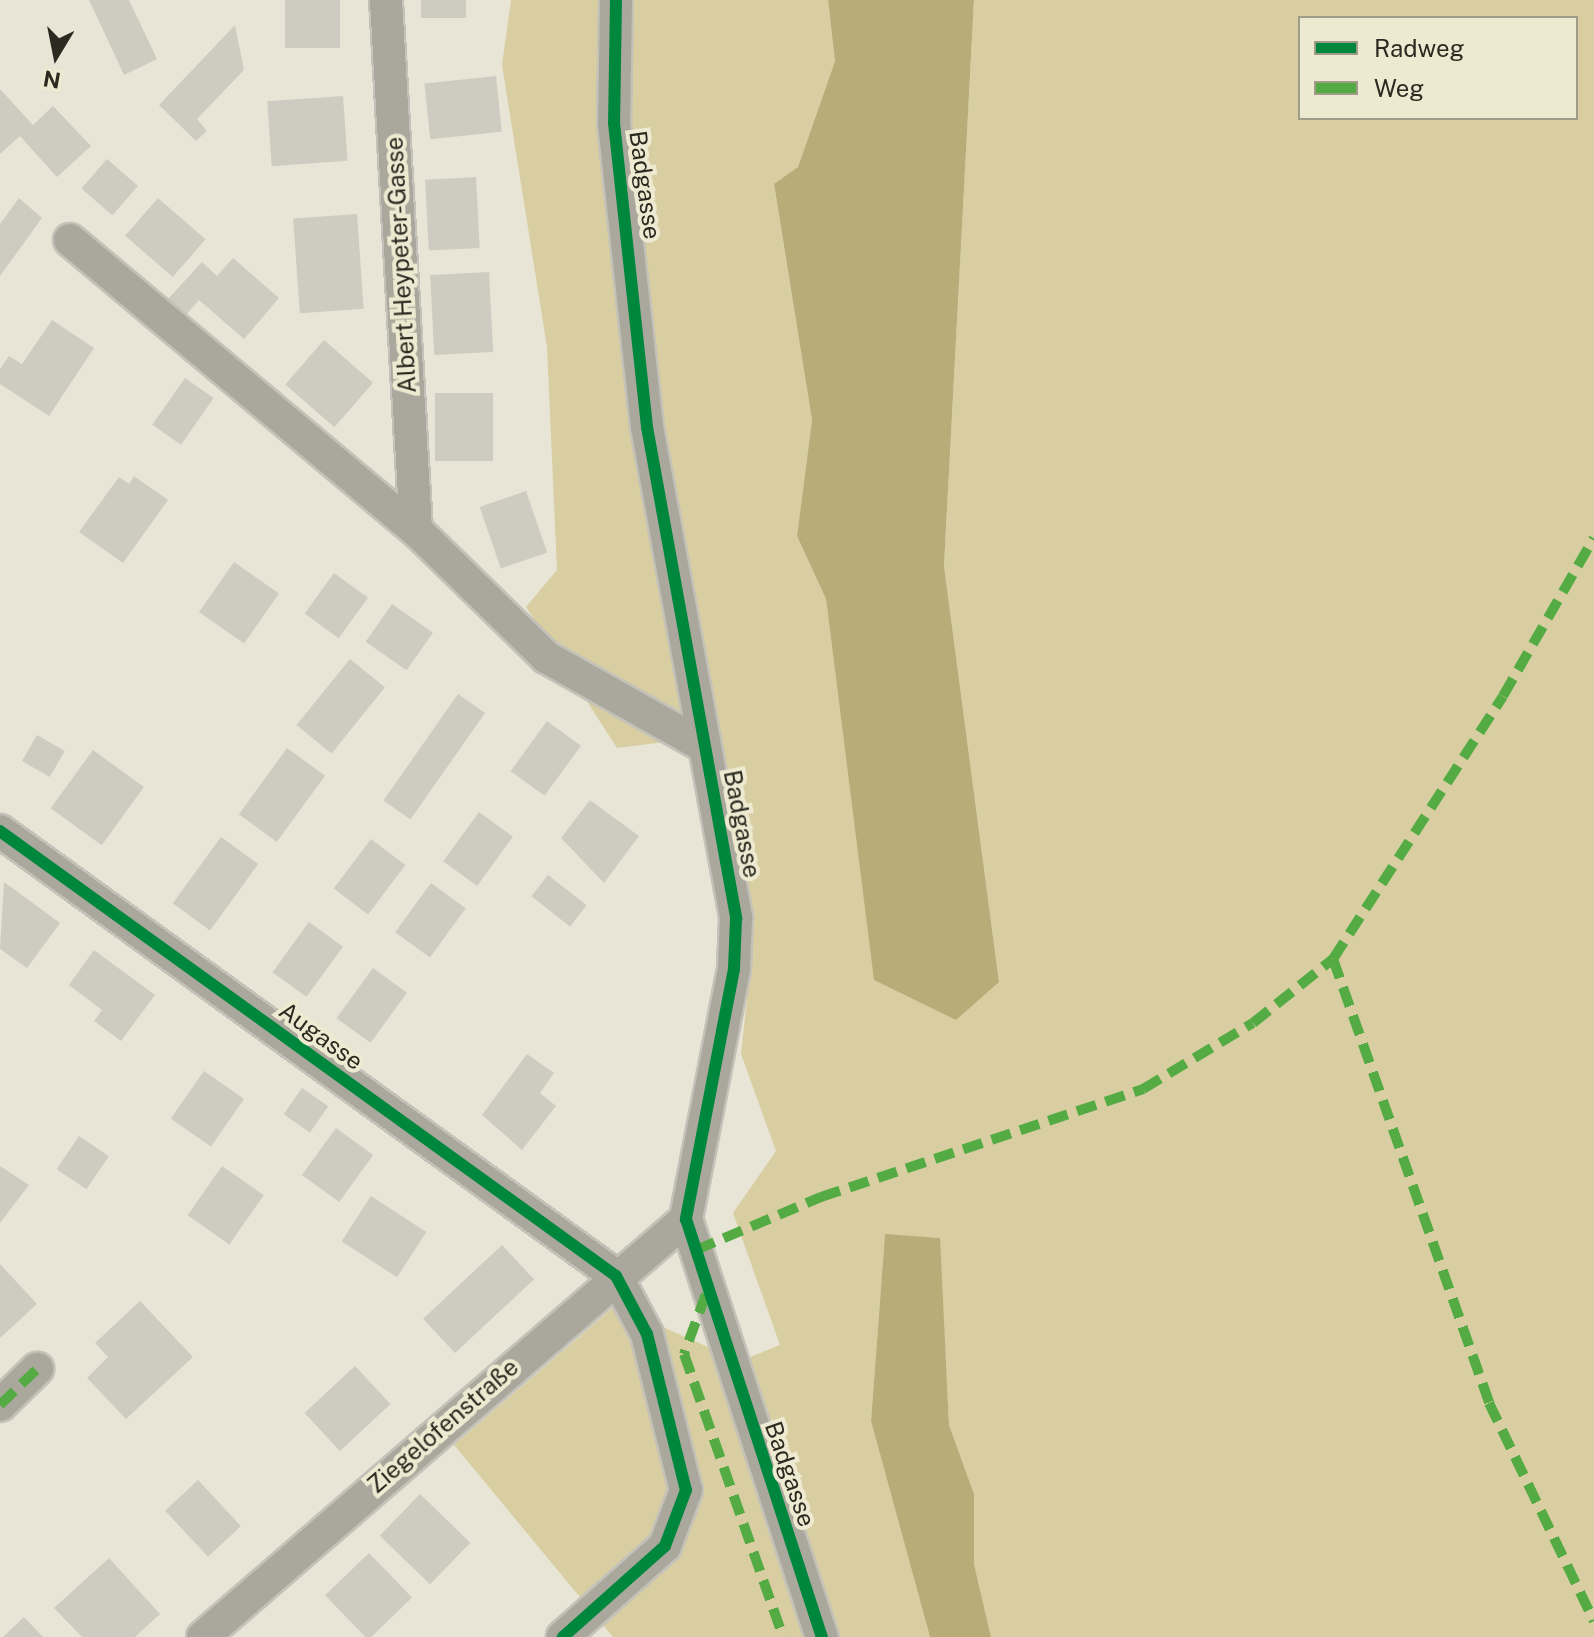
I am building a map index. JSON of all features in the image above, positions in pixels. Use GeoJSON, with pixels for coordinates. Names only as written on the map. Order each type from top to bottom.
{"type":"FeatureCollection","features":[{"type":"Feature","properties":{"kind":"street","name":"Albert Heypeter-Gasse"},"geometry":{"type":"LineString","coordinates":[[386,0],[416,530]]}},
{"type":"Feature","properties":{"kind":"street","name":"Badgasse"},"geometry":{"type":"LineString","coordinates":[[616,0],[614,123],[647,427],[736,919],[734,969],[686,1219],[822,1637]]}},
{"type":"Feature","properties":{"kind":"street"},"geometry":{"type":"LineString","coordinates":[[70,240],[416,530],[546,657],[704,746]]}},
{"type":"Feature","properties":{"kind":"street","name":"Augasse"},"geometry":{"type":"LineString","coordinates":[[0,831],[616,1276]]}},
{"type":"Feature","properties":{"kind":"street","name":"Ziegelofenstraße"},"geometry":{"type":"LineString","coordinates":[[203,1637],[616,1276],[686,1219]]}},
{"type":"Feature","properties":{"kind":"street"},"geometry":{"type":"LineString","coordinates":[[563,1637],[665,1546],[686,1490],[647,1334],[616,1276]]}},
{"type":"Feature","properties":{"kind":"street"},"geometry":{"type":"LineString","coordinates":[[0,1405],[37,1369]]}},
{"type":"Feature","properties":{"kind":"shaded area"},"geometry":{"type":"Polygon","coordinates":[[[511,0],[828,0],[835,61],[798,167],[774,185],[812,420],[797,536],[826,599],[869,936],[999,981],[944,566],[974,0],[1594,0],[1594,1637],[991,1637],[974,1564],[974,1494],[949,1425],[939,1238],[885,1235],[871,1421],[930,1637],[613,1637],[454,1445],[615,1306],[740,1361],[780,1345],[733,1213],[776,1151],[741,1054],[753,943],[738,832],[680,740],[617,748],[526,607],[557,570],[547,347],[502,65],[511,0]]]}},
{"type":"Feature","properties":{"kind":"shaded area"},"geometry":{"type":"Polygon","coordinates":[[[828,0],[974,0],[944,566],[999,982],[956,1020],[874,980],[826,599],[797,536],[812,420],[774,184],[798,167],[835,61],[828,0]]]}},
{"type":"Feature","properties":{"kind":"shaded area"},"geometry":{"type":"Polygon","coordinates":[[[885,1234],[940,1238],[949,1425],[974,1494],[974,1564],[991,1637],[930,1637],[871,1421],[885,1234]]]}},
{"type":"Feature","properties":{"kind":"building"},"geometry":{"type":"Polygon","coordinates":[[[89,0],[129,0],[157,59],[124,75],[89,0]]]}},
{"type":"Feature","properties":{"kind":"building"},"geometry":{"type":"Polygon","coordinates":[[[285,0],[340,0],[340,48],[285,48],[285,0]]]}},
{"type":"Feature","properties":{"kind":"building"},"geometry":{"type":"Polygon","coordinates":[[[421,0],[466,0],[466,18],[421,18],[421,0]]]}},
{"type":"Feature","properties":{"kind":"building"},"geometry":{"type":"Polygon","coordinates":[[[235,25],[244,70],[197,119],[207,131],[196,141],[159,105],[235,25]]]}},
{"type":"Feature","properties":{"kind":"building"},"geometry":{"type":"Polygon","coordinates":[[[496,76],[502,132],[430,139],[424,84],[496,76]]]}},
{"type":"Feature","properties":{"kind":"building"},"geometry":{"type":"Polygon","coordinates":[[[0,89],[33,125],[53,106],[91,146],[57,177],[20,136],[0,154],[0,89]]]}},
{"type":"Feature","properties":{"kind":"building"},"geometry":{"type":"Polygon","coordinates":[[[343,96],[348,161],[272,166],[267,101],[343,96]]]}},
{"type":"Feature","properties":{"kind":"building"},"geometry":{"type":"Polygon","coordinates":[[[107,159],[138,186],[112,215],[81,188],[107,159]]]}},
{"type":"Feature","properties":{"kind":"building"},"geometry":{"type":"Polygon","coordinates":[[[476,177],[480,248],[429,251],[425,180],[476,177]]]}},
{"type":"Feature","properties":{"kind":"building"},"geometry":{"type":"Polygon","coordinates":[[[19,198],[42,218],[0,276],[0,224],[19,198]]]}},
{"type":"Feature","properties":{"kind":"building"},"geometry":{"type":"Polygon","coordinates":[[[158,198],[206,239],[173,277],[125,236],[158,198]]]}},
{"type":"Feature","properties":{"kind":"building"},"geometry":{"type":"Polygon","coordinates":[[[357,214],[364,309],[300,313],[293,218],[357,214]]]}},
{"type":"Feature","properties":{"kind":"building"},"geometry":{"type":"Polygon","coordinates":[[[233,258],[279,298],[244,339],[199,300],[186,315],[168,299],[202,262],[217,276],[233,258]]]}},
{"type":"Feature","properties":{"kind":"building"},"geometry":{"type":"Polygon","coordinates":[[[489,272],[493,352],[434,355],[430,275],[489,272]]]}},
{"type":"Feature","properties":{"kind":"building"},"geometry":{"type":"Polygon","coordinates":[[[52,320],[94,348],[49,416],[0,384],[0,369],[9,356],[22,364],[52,320]]]}},
{"type":"Feature","properties":{"kind":"building"},"geometry":{"type":"Polygon","coordinates":[[[324,340],[373,383],[334,427],[285,385],[324,340]]]}},
{"type":"Feature","properties":{"kind":"building"},"geometry":{"type":"Polygon","coordinates":[[[185,378],[214,398],[181,445],[152,425],[185,378]]]}},
{"type":"Feature","properties":{"kind":"building"},"geometry":{"type":"Polygon","coordinates":[[[435,393],[493,393],[493,461],[435,461],[435,393]]]}},
{"type":"Feature","properties":{"kind":"building"},"geometry":{"type":"Polygon","coordinates":[[[134,476],[168,500],[123,563],[79,532],[119,477],[129,484],[134,476]]]}},
{"type":"Feature","properties":{"kind":"building"},"geometry":{"type":"Polygon","coordinates":[[[526,491],[547,552],[501,568],[480,507],[526,491]]]}},
{"type":"Feature","properties":{"kind":"building"},"geometry":{"type":"Polygon","coordinates":[[[234,562],[279,594],[244,644],[199,612],[234,562]]]}},
{"type":"Feature","properties":{"kind":"building"},"geometry":{"type":"Polygon","coordinates":[[[334,573],[368,598],[339,638],[305,613],[334,573]]]}},
{"type":"Feature","properties":{"kind":"building"},"geometry":{"type":"Polygon","coordinates":[[[392,604],[433,633],[407,670],[366,642],[392,604]]]}},
{"type":"Feature","properties":{"kind":"building"},"geometry":{"type":"Polygon","coordinates":[[[350,659],[385,687],[331,753],[297,725],[350,659]]]}},
{"type":"Feature","properties":{"kind":"building"},"geometry":{"type":"Polygon","coordinates":[[[458,694],[485,713],[410,819],[383,800],[458,694]]]}},
{"type":"Feature","properties":{"kind":"building"},"geometry":{"type":"Polygon","coordinates":[[[547,721],[581,746],[545,796],[511,771],[547,721]]]}},
{"type":"Feature","properties":{"kind":"building"},"geometry":{"type":"Polygon","coordinates":[[[37,735],[65,751],[50,777],[22,761],[37,735]]]}},
{"type":"Feature","properties":{"kind":"building"},"geometry":{"type":"Polygon","coordinates":[[[287,748],[325,776],[277,842],[239,814],[287,748]]]}},
{"type":"Feature","properties":{"kind":"building"},"geometry":{"type":"Polygon","coordinates":[[[93,750],[144,787],[102,845],[51,808],[93,750]]]}},
{"type":"Feature","properties":{"kind":"building"},"geometry":{"type":"Polygon","coordinates":[[[590,800],[639,836],[604,883],[561,838],[590,800]]]}},
{"type":"Feature","properties":{"kind":"building"},"geometry":{"type":"Polygon","coordinates":[[[479,812],[513,837],[477,886],[443,861],[479,812]]]}},
{"type":"Feature","properties":{"kind":"building"},"geometry":{"type":"Polygon","coordinates":[[[221,837],[258,864],[210,930],[173,903],[221,837]]]}},
{"type":"Feature","properties":{"kind":"building"},"geometry":{"type":"Polygon","coordinates":[[[371,839],[405,865],[368,914],[334,889],[371,839]]]}},
{"type":"Feature","properties":{"kind":"building"},"geometry":{"type":"Polygon","coordinates":[[[548,875],[587,905],[570,926],[531,896],[548,875]]]}},
{"type":"Feature","properties":{"kind":"building"},"geometry":{"type":"Polygon","coordinates":[[[4,882],[60,923],[27,968],[0,949],[4,882]]]}},
{"type":"Feature","properties":{"kind":"building"},"geometry":{"type":"Polygon","coordinates":[[[431,883],[466,908],[430,958],[395,932],[431,883]]]}},
{"type":"Feature","properties":{"kind":"building"},"geometry":{"type":"Polygon","coordinates":[[[309,922],[343,947],[307,997],[273,972],[309,922]]]}},
{"type":"Feature","properties":{"kind":"building"},"geometry":{"type":"Polygon","coordinates":[[[94,950],[155,995],[121,1041],[94,1021],[102,1010],[69,985],[94,950]]]}},
{"type":"Feature","properties":{"kind":"building"},"geometry":{"type":"Polygon","coordinates":[[[373,968],[407,993],[371,1043],[337,1018],[373,968]]]}},
{"type":"Feature","properties":{"kind":"building"},"geometry":{"type":"Polygon","coordinates":[[[527,1054],[554,1073],[540,1093],[556,1106],[522,1150],[482,1115],[527,1054]]]}},
{"type":"Feature","properties":{"kind":"building"},"geometry":{"type":"Polygon","coordinates":[[[204,1071],[244,1099],[211,1147],[171,1119],[204,1071]]]}},
{"type":"Feature","properties":{"kind":"building"},"geometry":{"type":"Polygon","coordinates":[[[302,1088],[328,1106],[310,1133],[284,1114],[302,1088]]]}},
{"type":"Feature","properties":{"kind":"building"},"geometry":{"type":"Polygon","coordinates":[[[336,1128],[373,1155],[339,1202],[302,1175],[336,1128]]]}},
{"type":"Feature","properties":{"kind":"building"},"geometry":{"type":"Polygon","coordinates":[[[79,1136],[109,1156],[86,1189],[57,1169],[79,1136]]]}},
{"type":"Feature","properties":{"kind":"building"},"geometry":{"type":"Polygon","coordinates":[[[0,1166],[29,1185],[0,1223],[0,1166]]]}},
{"type":"Feature","properties":{"kind":"building"},"geometry":{"type":"Polygon","coordinates":[[[222,1166],[264,1195],[229,1244],[188,1215],[222,1166]]]}},
{"type":"Feature","properties":{"kind":"building"},"geometry":{"type":"Polygon","coordinates":[[[371,1196],[426,1232],[397,1277],[342,1241],[371,1196]]]}},
{"type":"Feature","properties":{"kind":"building"},"geometry":{"type":"Polygon","coordinates":[[[502,1245],[534,1279],[455,1353],[423,1319],[502,1245]]]}},
{"type":"Feature","properties":{"kind":"building"},"geometry":{"type":"Polygon","coordinates":[[[0,1264],[37,1304],[0,1338],[0,1264]]]}},
{"type":"Feature","properties":{"kind":"building"},"geometry":{"type":"Polygon","coordinates":[[[140,1301],[193,1357],[126,1419],[87,1378],[108,1357],[95,1343],[140,1301]]]}},
{"type":"Feature","properties":{"kind":"building"},"geometry":{"type":"Polygon","coordinates":[[[355,1366],[390,1404],[340,1451],[305,1413],[355,1366]]]}},
{"type":"Feature","properties":{"kind":"building"},"geometry":{"type":"Polygon","coordinates":[[[198,1480],[241,1526],[208,1557],[165,1511],[198,1480]]]}},
{"type":"Feature","properties":{"kind":"building"},"geometry":{"type":"Polygon","coordinates":[[[420,1494],[470,1543],[430,1584],[380,1536],[420,1494]]]}},
{"type":"Feature","properties":{"kind":"building"},"geometry":{"type":"Polygon","coordinates":[[[369,1553],[412,1598],[371,1637],[365,1637],[325,1595],[369,1553]]]}},
{"type":"Feature","properties":{"kind":"building"},"geometry":{"type":"Polygon","coordinates":[[[109,1558],[160,1614],[135,1637],[82,1637],[54,1608],[109,1558]]]}},
{"type":"Feature","properties":{"kind":"building"},"geometry":{"type":"Polygon","coordinates":[[[24,1617],[43,1637],[3,1637],[24,1617]]]}},
{"type":"Feature","properties":{"kind":"marked path"},"geometry":{"type":"LineString","coordinates":[[696,1250],[821,1197],[1143,1089],[1253,1023],[1333,959],[1503,696],[1594,538]]}},
{"type":"Feature","properties":{"kind":"marked path"},"geometry":{"type":"LineString","coordinates":[[1333,959],[1489,1403],[1594,1621]]}},
{"type":"Feature","properties":{"kind":"marked path"},"geometry":{"type":"LineString","coordinates":[[706,1294],[684,1354],[783,1637]]}},
{"type":"Feature","properties":{"kind":"marked path"},"geometry":{"type":"LineString","coordinates":[[0,1405],[37,1369]]}},
{"type":"Feature","properties":{"kind":"cycle path"},"geometry":{"type":"LineString","coordinates":[[616,0],[614,123],[647,427],[736,919],[734,969],[686,1219],[822,1637]]}},
{"type":"Feature","properties":{"kind":"cycle path"},"geometry":{"type":"LineString","coordinates":[[0,831],[616,1276],[647,1334],[686,1490],[665,1546],[563,1637]]}}]}
